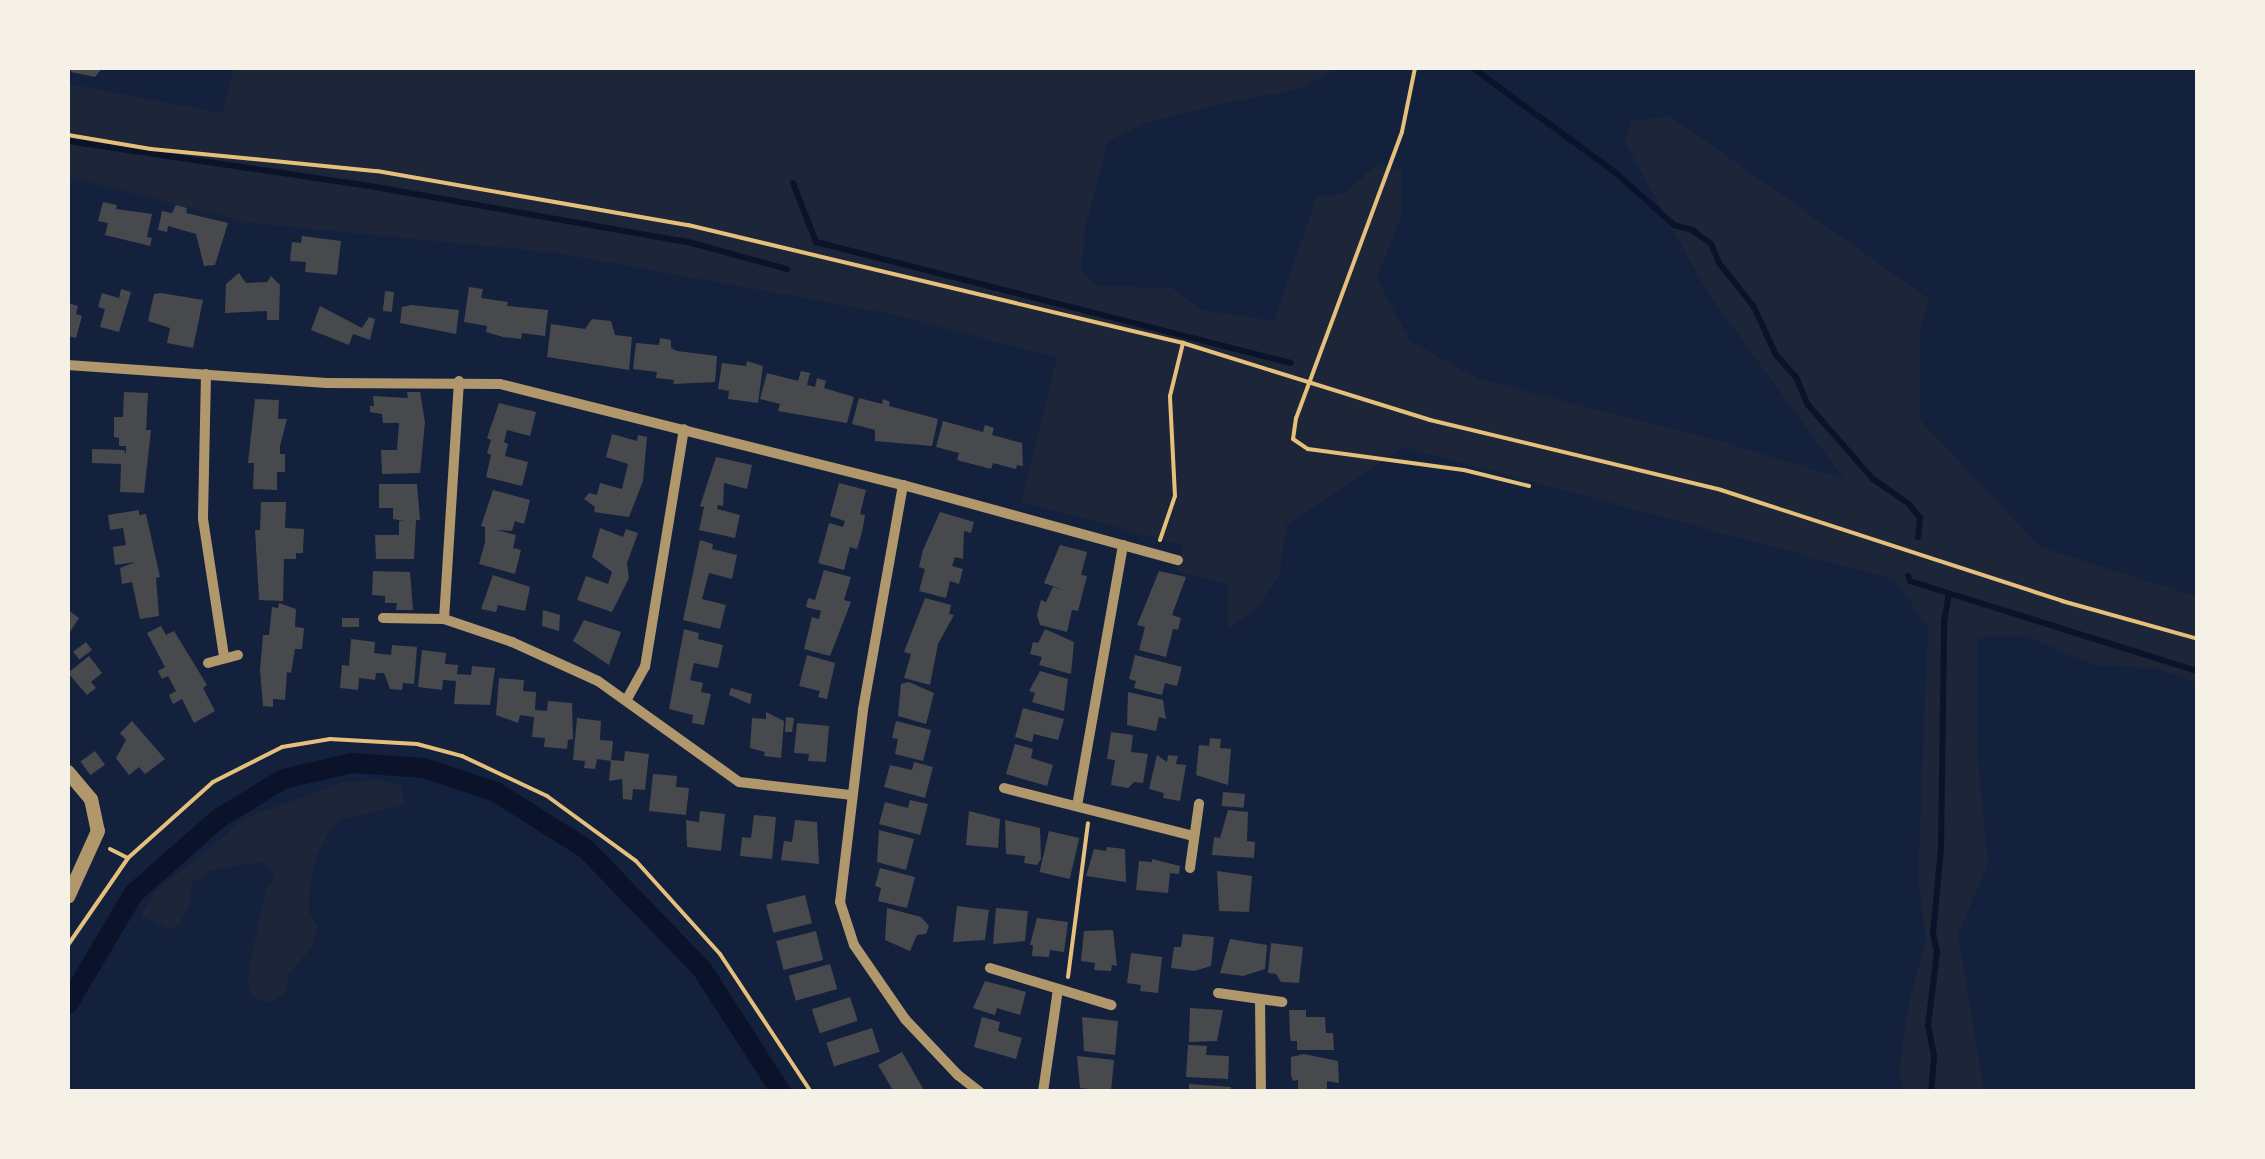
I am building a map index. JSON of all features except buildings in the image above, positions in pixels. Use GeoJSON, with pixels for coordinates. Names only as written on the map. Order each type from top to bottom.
{"type":"FeatureCollection","features":[{"type":"Feature","properties":{"kind":"street"},"geometry":{"type":"LineString","coordinates":[[68,364],[326,383],[500,384],[903,485],[1178,560]]}},
{"type":"Feature","properties":{"kind":"street"},"geometry":{"type":"LineString","coordinates":[[206,374],[203,519],[224,657]]}},
{"type":"Feature","properties":{"kind":"street"},"geometry":{"type":"LineString","coordinates":[[444,619],[459,381]]}},
{"type":"Feature","properties":{"kind":"street"},"geometry":{"type":"LineString","coordinates":[[627,699],[645,667],[684,429]]}},
{"type":"Feature","properties":{"kind":"street"},"geometry":{"type":"LineString","coordinates":[[903,485],[852,795],[840,902],[854,945],[905,1018],[958,1076],[980,1092]]}},
{"type":"Feature","properties":{"kind":"street"},"geometry":{"type":"LineString","coordinates":[[1077,806],[1123,545]]}},
{"type":"Feature","properties":{"kind":"street"},"geometry":{"type":"LineString","coordinates":[[383,618],[444,619],[564,664],[627,699],[739,782],[852,795]]}},
{"type":"Feature","properties":{"kind":"street"},"geometry":{"type":"LineString","coordinates":[[208,663],[238,654]]}},
{"type":"Feature","properties":{"kind":"street"},"geometry":{"type":"LineString","coordinates":[[68,772],[91,799],[98,830],[68,896]]}},
{"type":"Feature","properties":{"kind":"street"},"geometry":{"type":"LineString","coordinates":[[1004,788],[1194,836]]}},
{"type":"Feature","properties":{"kind":"street"},"geometry":{"type":"LineString","coordinates":[[1190,868],[1198,804]]}},
{"type":"Feature","properties":{"kind":"street"},"geometry":{"type":"LineString","coordinates":[[990,968],[1110,1006]]}},
{"type":"Feature","properties":{"kind":"street"},"geometry":{"type":"LineString","coordinates":[[1043,1092],[1062,990]]}},
{"type":"Feature","properties":{"kind":"street"},"geometry":{"type":"LineString","coordinates":[[1218,994],[1282,1002]]}},
{"type":"Feature","properties":{"kind":"street"},"geometry":{"type":"LineString","coordinates":[[1260,999],[1261,1092]]}},
{"type":"Feature","properties":{"kind":"path"},"geometry":{"type":"LineString","coordinates":[[1414,68],[1402,132],[1296,418],[1292,440],[1308,449],[1464,470],[1529,486]]}},
{"type":"Feature","properties":{"kind":"path"},"geometry":{"type":"LineString","coordinates":[[68,135],[151,149],[377,172],[688,224],[1183,344],[1430,420],[1721,490],[2062,600],[2198,639]]}},
{"type":"Feature","properties":{"kind":"path"},"geometry":{"type":"LineString","coordinates":[[1156,554],[1174,496],[1170,396],[1183,344]]}},
{"type":"Feature","properties":{"kind":"path"},"geometry":{"type":"LineString","coordinates":[[68,944],[128,858],[213,782],[282,748],[330,739],[372,738],[462,756],[548,796],[636,861],[720,954],[811,1092]]}},
{"type":"Feature","properties":{"kind":"path"},"geometry":{"type":"LineString","coordinates":[[1062,990],[1090,809]]}},
{"type":"Feature","properties":{"kind":"path"},"geometry":{"type":"LineString","coordinates":[[112,850],[128,858]]}},
{"type":"Feature","properties":{"kind":"shaded area"},"geometry":{"type":"Polygon","coordinates":[[[234,68],[1335,68],[1303,88],[1143,124],[1108,141],[1085,228],[1081,271],[1098,286],[1172,288],[1202,310],[1274,321],[1317,196],[1344,194],[1377,164],[1401,170],[1402,214],[1377,278],[1410,341],[1478,379],[1720,441],[1844,479],[1708,293],[1624,141],[1632,121],[1670,116],[1929,299],[1920,327],[1920,420],[2040,547],[2197,597],[2197,683],[2156,668],[2095,665],[2023,635],[1977,637],[1978,759],[1988,865],[1958,934],[1984,1091],[1904,1091],[1899,1073],[1909,1001],[1926,940],[1918,877],[1928,628],[1896,580],[1404,447],[1287,524],[1279,576],[1253,612],[1228,629],[1228,584],[1177,571],[1184,545],[1021,502],[1057,357],[881,312],[558,253],[251,223],[68,177],[68,84],[222,113],[234,68]]]}},
{"type":"Feature","properties":{"kind":"shaded area"},"geometry":{"type":"Polygon","coordinates":[[[378,780],[401,785],[405,805],[342,819],[331,829],[317,854],[309,892],[309,912],[318,927],[312,947],[288,975],[287,992],[269,1002],[254,998],[247,980],[265,891],[276,876],[261,862],[211,870],[192,883],[189,906],[178,925],[170,929],[141,916],[154,893],[247,817],[342,783],[378,780]]]}},
{"type":"Feature","properties":{"kind":"waterway"},"geometry":{"type":"LineString","coordinates":[[1473,68],[1616,173],[1674,225],[1692,230],[1711,244],[1719,263],[1754,307],[1776,355],[1796,377],[1808,405],[1873,479],[1909,504],[1920,518],[1918,537]]}},
{"type":"Feature","properties":{"kind":"waterway"},"geometry":{"type":"LineString","coordinates":[[68,141],[375,187],[688,242],[787,269]]}},
{"type":"Feature","properties":{"kind":"waterway"},"geometry":{"type":"LineString","coordinates":[[793,183],[816,242],[1291,363]]}},
{"type":"Feature","properties":{"kind":"waterway"},"geometry":{"type":"LineString","coordinates":[[1908,576],[1910,581],[2198,671]]}},
{"type":"Feature","properties":{"kind":"waterway"},"geometry":{"type":"LineString","coordinates":[[1931,1092],[1934,1056],[1928,1026],[1937,952],[1933,933],[1941,848],[1944,622],[1949,593]]}},
{"type":"Feature","properties":{"kind":"waterway"},"geometry":{"type":"LineString","coordinates":[[68,1004],[134,893],[218,819],[283,779],[352,763],[424,768],[496,792],[586,849],[702,969],[781,1092]]}}]}
